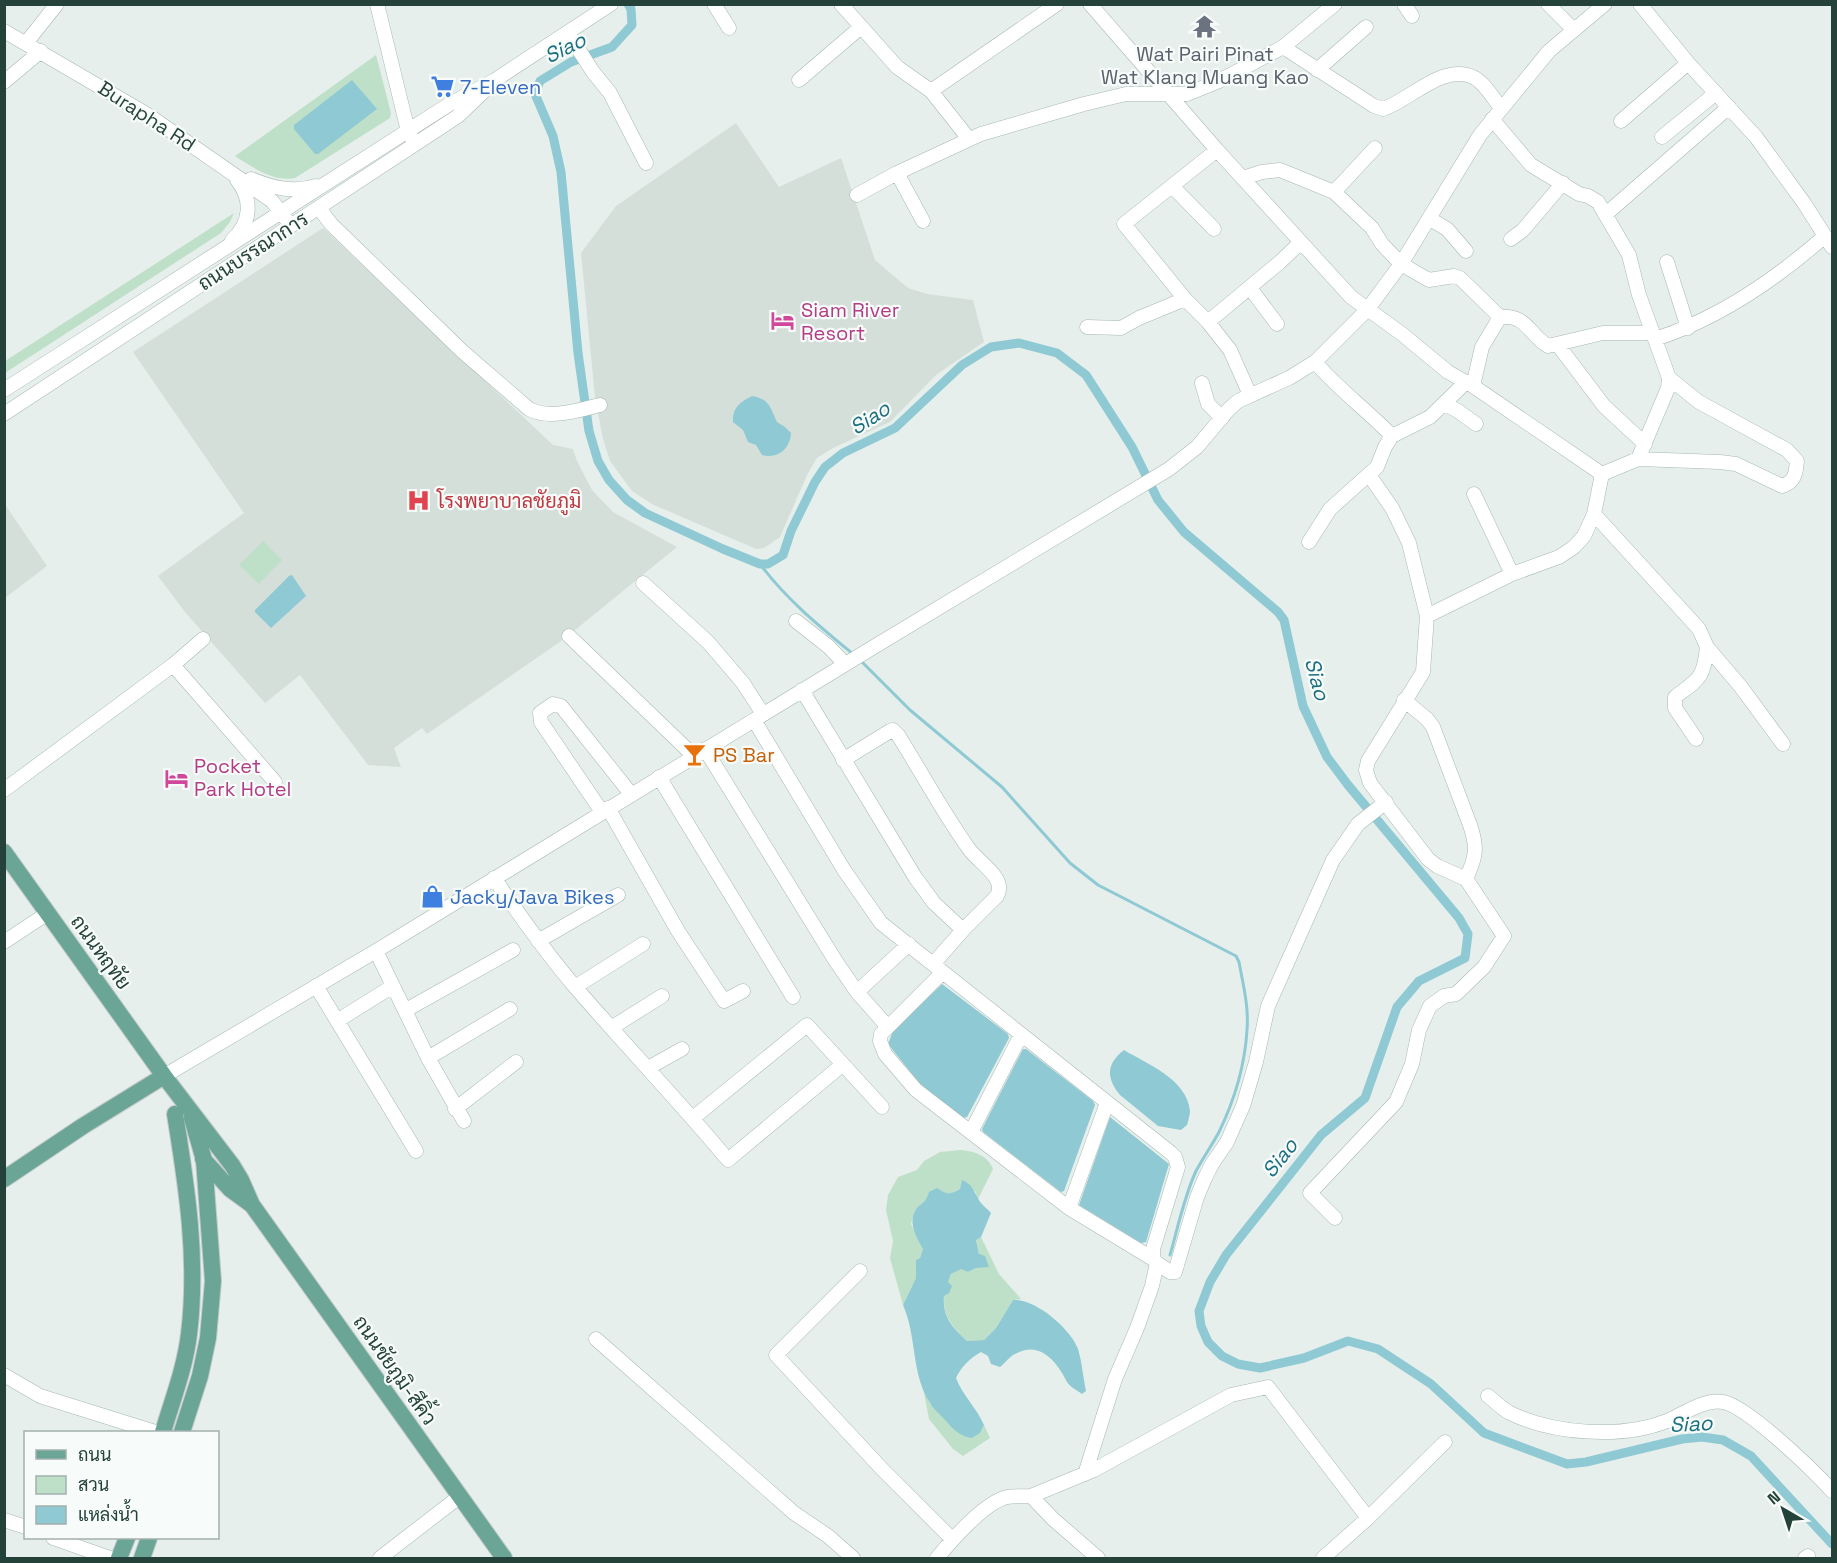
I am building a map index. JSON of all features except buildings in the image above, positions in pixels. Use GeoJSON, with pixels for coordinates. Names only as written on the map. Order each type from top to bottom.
{"type":"FeatureCollection","features":[{"type":"Feature","properties":{"kind":"main road","name":"ถนนหฤทัย"},"geometry":{"type":"LineString","coordinates":[[4,852],[164,1076]]}},
{"type":"Feature","properties":{"kind":"main road","name":"ถนนชัยภูมิ-สีคิ้ว"},"geometry":{"type":"LineString","coordinates":[[164,1076],[204,1160],[230,1189],[252,1205]]}},
{"type":"Feature","properties":{"kind":"main road"},"geometry":{"type":"LineString","coordinates":[[4,1179],[83,1126],[164,1076]]}},
{"type":"Feature","properties":{"kind":"main road","name":"ถนนชัยภูมิ-สีคิ้ว"},"geometry":{"type":"LineString","coordinates":[[181,1110],[232,1166],[242,1180],[252,1205],[504,1558]]}},
{"type":"Feature","properties":{"kind":"main road"},"geometry":{"type":"LineString","coordinates":[[163,1431],[189,1336],[193,1280],[181,1110]]}},
{"type":"Feature","properties":{"kind":"main road"},"geometry":{"type":"LineString","coordinates":[[188,1191],[191,1173],[204,1160],[215,1158],[232,1166]]}},
{"type":"Feature","properties":{"kind":"main road"},"geometry":{"type":"LineString","coordinates":[[182,1431],[200,1376],[208,1338],[213,1281],[204,1160]]}},
{"type":"Feature","properties":{"kind":"main road"},"geometry":{"type":"LineString","coordinates":[[210,1217],[216,1204],[228,1198],[235,1198],[252,1205]]}},
{"type":"Feature","properties":{"kind":"main road"},"geometry":{"type":"LineString","coordinates":[[119,1558],[127,1539]]}},
{"type":"Feature","properties":{"kind":"main road"},"geometry":{"type":"LineString","coordinates":[[142,1558],[149,1539]]}},
{"type":"Feature","properties":{"kind":"street"},"geometry":{"type":"LineString","coordinates":[[26,43],[57,4]]}},
{"type":"Feature","properties":{"kind":"street"},"geometry":{"type":"LineString","coordinates":[[377,4],[412,137]]}},
{"type":"Feature","properties":{"kind":"street"},"geometry":{"type":"LineString","coordinates":[[714,4],[729,28]]}},
{"type":"Feature","properties":{"kind":"street"},"geometry":{"type":"LineString","coordinates":[[840,4],[897,67],[931,91],[969,139]]}},
{"type":"Feature","properties":{"kind":"street"},"geometry":{"type":"LineString","coordinates":[[931,91],[1057,4]]}},
{"type":"Feature","properties":{"kind":"street"},"geometry":{"type":"LineString","coordinates":[[1090,4],[1217,150],[1351,297],[1402,334],[1448,372],[1602,474]]}},
{"type":"Feature","properties":{"kind":"street"},"geometry":{"type":"LineString","coordinates":[[857,195],[969,139],[1084,104],[1126,94],[1187,94],[1220,81],[1283,46],[1335,4]]}},
{"type":"Feature","properties":{"kind":"street"},"geometry":{"type":"LineString","coordinates":[[1548,4],[1574,30]]}},
{"type":"Feature","properties":{"kind":"street"},"geometry":{"type":"LineString","coordinates":[[164,1076],[376,951],[848,662],[1134,491],[1169,469],[1197,447],[1238,401],[1289,378],[1315,362],[1367,310],[1401,264],[1480,135],[1496,113],[1549,51],[1605,4]]}},
{"type":"Feature","properties":{"kind":"street"},"geometry":{"type":"LineString","coordinates":[[1243,178],[1262,172],[1280,170],[1334,192],[1372,228],[1382,244],[1401,264],[1429,280],[1454,276],[1460,278],[1500,317],[1517,318],[1524,322],[1540,341],[1548,346],[1603,333],[1654,336],[1688,328],[1713,316],[1830,240],[1777,165],[1640,4]]}},
{"type":"Feature","properties":{"kind":"street","name":"ถนนบรรณาการ"},"geometry":{"type":"LineString","coordinates":[[4,414],[319,208],[412,137],[448,105],[495,80],[610,5]]}},
{"type":"Feature","properties":{"kind":"street"},"geometry":{"type":"LineString","coordinates":[[799,80],[861,27]]}},
{"type":"Feature","properties":{"kind":"street"},"geometry":{"type":"LineString","coordinates":[[1317,70],[1366,27]]}},
{"type":"Feature","properties":{"kind":"street","name":"Burapha Rd"},"geometry":{"type":"LineString","coordinates":[[4,31],[113,93],[227,169],[272,201],[291,226]]}},
{"type":"Feature","properties":{"kind":"street"},"geometry":{"type":"LineString","coordinates":[[568,33],[592,72],[610,93],[646,163]]}},
{"type":"Feature","properties":{"kind":"street"},"geometry":{"type":"LineString","coordinates":[[1283,46],[1317,70],[1374,105],[1383,108],[1399,102],[1430,82],[1444,76],[1474,77],[1483,85],[1496,113],[1531,165],[1579,194],[1594,199],[1606,214],[1629,255],[1669,378],[1668,388],[1638,459]]}},
{"type":"Feature","properties":{"kind":"street"},"geometry":{"type":"LineString","coordinates":[[4,82],[41,51]]}},
{"type":"Feature","properties":{"kind":"street"},"geometry":{"type":"LineString","coordinates":[[1621,121],[1688,63]]}},
{"type":"Feature","properties":{"kind":"street"},"geometry":{"type":"LineString","coordinates":[[1662,137],[1716,93]]}},
{"type":"Feature","properties":{"kind":"street"},"geometry":{"type":"LineString","coordinates":[[1606,214],[1729,107]]}},
{"type":"Feature","properties":{"kind":"street","name":"ถนนบรรณาการ"},"geometry":{"type":"LineString","coordinates":[[4,390],[326,184],[412,137]]}},
{"type":"Feature","properties":{"kind":"street"},"geometry":{"type":"LineString","coordinates":[[1334,192],[1375,148]]}},
{"type":"Feature","properties":{"kind":"street"},"geometry":{"type":"LineString","coordinates":[[1217,150],[1124,224],[1230,350],[1250,395]]}},
{"type":"Feature","properties":{"kind":"street"},"geometry":{"type":"LineString","coordinates":[[227,169],[282,189],[305,189],[326,184]]}},
{"type":"Feature","properties":{"kind":"street"},"geometry":{"type":"LineString","coordinates":[[217,254],[240,230],[247,216],[249,205],[242,186],[227,169]]}},
{"type":"Feature","properties":{"kind":"street"},"geometry":{"type":"LineString","coordinates":[[897,173],[922,221]]}},
{"type":"Feature","properties":{"kind":"street"},"geometry":{"type":"LineString","coordinates":[[1511,240],[1523,230],[1563,183]]}},
{"type":"Feature","properties":{"kind":"street"},"geometry":{"type":"LineString","coordinates":[[1172,186],[1214,229]]}},
{"type":"Feature","properties":{"kind":"street"},"geometry":{"type":"LineString","coordinates":[[319,208],[331,224],[462,351],[529,409],[542,414],[600,405]]}},
{"type":"Feature","properties":{"kind":"street"},"geometry":{"type":"LineString","coordinates":[[1430,219],[1446,228],[1466,251]]}},
{"type":"Feature","properties":{"kind":"street"},"geometry":{"type":"LineString","coordinates":[[1208,322],[1301,242]]}},
{"type":"Feature","properties":{"kind":"street"},"geometry":{"type":"LineString","coordinates":[[1667,262],[1688,328]]}},
{"type":"Feature","properties":{"kind":"street"},"geometry":{"type":"LineString","coordinates":[[190,271],[200,286]]}},
{"type":"Feature","properties":{"kind":"street"},"geometry":{"type":"LineString","coordinates":[[1250,288],[1277,324]]}},
{"type":"Feature","properties":{"kind":"street"},"geometry":{"type":"LineString","coordinates":[[1087,327],[1121,328],[1185,299]]}},
{"type":"Feature","properties":{"kind":"street"},"geometry":{"type":"LineString","coordinates":[[1309,542],[1330,509],[1377,467],[1392,436],[1430,417],[1469,384],[1482,346],[1500,317]]}},
{"type":"Feature","properties":{"kind":"street"},"geometry":{"type":"LineString","coordinates":[[1558,345],[1604,406],[1645,444]]}},
{"type":"Feature","properties":{"kind":"street"},"geometry":{"type":"LineString","coordinates":[[1315,362],[1332,382],[1354,399],[1392,436]]}},
{"type":"Feature","properties":{"kind":"street"},"geometry":{"type":"LineString","coordinates":[[41,366],[52,383]]}},
{"type":"Feature","properties":{"kind":"street"},"geometry":{"type":"LineString","coordinates":[[1602,474],[1638,459],[1736,464],[1782,486],[1788,484],[1796,475],[1797,461],[1786,450],[1699,402],[1669,378]]}},
{"type":"Feature","properties":{"kind":"street"},"geometry":{"type":"LineString","coordinates":[[1202,383],[1208,404],[1222,418]]}},
{"type":"Feature","properties":{"kind":"street"},"geometry":{"type":"LineString","coordinates":[[1445,404],[1476,424]]}},
{"type":"Feature","properties":{"kind":"street"},"geometry":{"type":"LineString","coordinates":[[1426,616],[1512,574],[1567,553],[1584,536],[1593,514],[1602,474]]}},
{"type":"Feature","properties":{"kind":"street"},"geometry":{"type":"LineString","coordinates":[[1335,1218],[1310,1193],[1396,1102],[1412,1064],[1419,1030],[1430,1006],[1444,996],[1456,994],[1484,967],[1504,936],[1466,879],[1428,859],[1370,783],[1366,770],[1368,761],[1423,672],[1426,616],[1409,543],[1392,508],[1369,475]]}},
{"type":"Feature","properties":{"kind":"street"},"geometry":{"type":"LineString","coordinates":[[1474,494],[1512,574]]}},
{"type":"Feature","properties":{"kind":"street"},"geometry":{"type":"LineString","coordinates":[[1593,514],[1699,629],[1707,646],[1783,744]]}},
{"type":"Feature","properties":{"kind":"street"},"geometry":{"type":"LineString","coordinates":[[643,583],[708,642],[742,683],[758,717],[844,870],[881,923],[1171,1153],[1178,1167],[1152,1253],[1160,1265]]}},
{"type":"Feature","properties":{"kind":"street"},"geometry":{"type":"LineString","coordinates":[[796,621],[848,662]]}},
{"type":"Feature","properties":{"kind":"street"},"geometry":{"type":"LineString","coordinates":[[569,636],[700,752],[856,992],[888,1026]]}},
{"type":"Feature","properties":{"kind":"street"},"geometry":{"type":"LineString","coordinates":[[4,790],[203,639]]}},
{"type":"Feature","properties":{"kind":"street"},"geometry":{"type":"LineString","coordinates":[[1696,739],[1675,708],[1674,702],[1675,697],[1698,680],[1703,673],[1707,646]]}},
{"type":"Feature","properties":{"kind":"street"},"geometry":{"type":"LineString","coordinates":[[172,664],[275,782]]}},
{"type":"Feature","properties":{"kind":"street"},"geometry":{"type":"LineString","coordinates":[[802,690],[915,877],[934,903],[963,930]]}},
{"type":"Feature","properties":{"kind":"street"},"geometry":{"type":"LineString","coordinates":[[1404,700],[1427,719],[1433,728],[1470,825],[1475,840],[1476,859],[1466,879]]}},
{"type":"Feature","properties":{"kind":"street"},"geometry":{"type":"LineString","coordinates":[[631,794],[561,706],[553,704],[540,713],[540,722],[605,810],[678,931],[724,1001],[743,991]]}},
{"type":"Feature","properties":{"kind":"street"},"geometry":{"type":"LineString","coordinates":[[843,759],[893,730],[970,850],[1001,885],[997,896],[963,930],[937,969],[881,1034],[880,1041],[885,1054],[916,1090],[1069,1208],[1174,1272],[1197,1197],[1212,1164],[1227,1142],[1243,1106],[1256,1062],[1268,1006],[1332,860],[1358,824],[1384,803]]}},
{"type":"Feature","properties":{"kind":"street"},"geometry":{"type":"LineString","coordinates":[[659,777],[793,997]]}},
{"type":"Feature","properties":{"kind":"street"},"geometry":{"type":"LineString","coordinates":[[494,878],[538,941],[575,987],[728,1160],[842,1065]]}},
{"type":"Feature","properties":{"kind":"street"},"geometry":{"type":"LineString","coordinates":[[538,941],[618,895]]}},
{"type":"Feature","properties":{"kind":"street"},"geometry":{"type":"LineString","coordinates":[[4,942],[48,913]]}},
{"type":"Feature","properties":{"kind":"street"},"geometry":{"type":"LineString","coordinates":[[575,987],[643,944]]}},
{"type":"Feature","properties":{"kind":"street"},"geometry":{"type":"LineString","coordinates":[[856,992],[909,944]]}},
{"type":"Feature","properties":{"kind":"street"},"geometry":{"type":"LineString","coordinates":[[406,1011],[513,950]]}},
{"type":"Feature","properties":{"kind":"street"},"geometry":{"type":"LineString","coordinates":[[376,951],[428,1058],[464,1121]]}},
{"type":"Feature","properties":{"kind":"street"},"geometry":{"type":"LineString","coordinates":[[316,986],[416,1151]]}},
{"type":"Feature","properties":{"kind":"street"},"geometry":{"type":"LineString","coordinates":[[337,1021],[393,986]]}},
{"type":"Feature","properties":{"kind":"street"},"geometry":{"type":"LineString","coordinates":[[610,1028],[662,996]]}},
{"type":"Feature","properties":{"kind":"street"},"geometry":{"type":"LineString","coordinates":[[428,1058],[510,1009]]}},
{"type":"Feature","properties":{"kind":"street"},"geometry":{"type":"LineString","coordinates":[[693,1118],[807,1025],[882,1107]]}},
{"type":"Feature","properties":{"kind":"street"},"geometry":{"type":"LineString","coordinates":[[971,1132],[1021,1035]]}},
{"type":"Feature","properties":{"kind":"street"},"geometry":{"type":"LineString","coordinates":[[648,1068],[682,1049]]}},
{"type":"Feature","properties":{"kind":"street"},"geometry":{"type":"LineString","coordinates":[[455,1108],[516,1062]]}},
{"type":"Feature","properties":{"kind":"street"},"geometry":{"type":"LineString","coordinates":[[1069,1208],[1107,1103]]}},
{"type":"Feature","properties":{"kind":"street"},"geometry":{"type":"LineString","coordinates":[[1085,1474],[1115,1380],[1160,1265]]}},
{"type":"Feature","properties":{"kind":"street"},"geometry":{"type":"LineString","coordinates":[[860,1271],[776,1355],[882,1469],[952,1539]]}},
{"type":"Feature","properties":{"kind":"street"},"geometry":{"type":"LineString","coordinates":[[596,1339],[794,1513],[828,1536],[853,1558]]}},
{"type":"Feature","properties":{"kind":"street"},"geometry":{"type":"LineString","coordinates":[[4,1375],[40,1396],[152,1431]]}},
{"type":"Feature","properties":{"kind":"street"},"geometry":{"type":"LineString","coordinates":[[937,1558],[952,1539],[986,1509],[1005,1498],[1031,1496],[1085,1474],[1231,1395],[1269,1387],[1368,1518]]}},
{"type":"Feature","properties":{"kind":"street"},"geometry":{"type":"LineString","coordinates":[[1488,1396],[1508,1412],[1544,1425],[1573,1430],[1617,1431],[1639,1428],[1666,1421],[1691,1408],[1724,1402],[1750,1417],[1813,1470],[1833,1491]]}},
{"type":"Feature","properties":{"kind":"street"},"geometry":{"type":"LineString","coordinates":[[1323,1558],[1445,1443]]}},
{"type":"Feature","properties":{"kind":"street"},"geometry":{"type":"LineString","coordinates":[[1031,1496],[1053,1519],[1098,1558]]}},
{"type":"Feature","properties":{"kind":"street"},"geometry":{"type":"LineString","coordinates":[[380,1558],[459,1497]]}},
{"type":"Feature","properties":{"kind":"street"},"geometry":{"type":"LineString","coordinates":[[4,1520],[24,1526]]}},
{"type":"Feature","properties":{"kind":"street"},"geometry":{"type":"LineString","coordinates":[[56,1539],[110,1558]]}},
{"type":"Feature","properties":{"kind":"shaded area","name":"Siam River Resort"},"geometry":{"type":"Polygon","coordinates":[[[736,123],[779,187],[841,158],[875,260],[908,288],[927,294],[973,300],[984,342],[936,375],[890,422],[833,448],[817,458],[780,537],[764,548],[756,549],[652,504],[632,491],[610,461],[595,397],[581,253],[616,206],[736,123]]]}},
{"type":"Feature","properties":{"kind":"shaded area","name":"โรงพยาบาลชัยภูมิ"},"geometry":{"type":"Polygon","coordinates":[[[323,228],[553,445],[573,449],[592,490],[613,512],[677,547],[564,639],[427,734],[422,728],[394,748],[401,767],[368,765],[300,675],[265,703],[185,612],[158,576],[244,513],[133,352],[323,228]]]}},
{"type":"Feature","properties":{"kind":"shaded area"},"geometry":{"type":"Polygon","coordinates":[[[4,503],[47,566],[5,598],[4,598],[4,503]]]}},
{"type":"Feature","properties":{"kind":"green space"},"geometry":{"type":"Polygon","coordinates":[[[376,55],[391,113],[390,118],[295,178],[271,176],[235,156],[376,55]]]}},
{"type":"Feature","properties":{"kind":"green space"},"geometry":{"type":"Polygon","coordinates":[[[234,213],[221,233],[5,373],[5,361],[234,213]]]}},
{"type":"Feature","properties":{"kind":"green space"},"geometry":{"type":"Polygon","coordinates":[[[263,541],[282,560],[259,584],[239,565],[263,541]]]}},
{"type":"Feature","properties":{"kind":"green space"},"geometry":{"type":"Polygon","coordinates":[[[960,1150],[980,1155],[988,1160],[993,1169],[978,1199],[975,1191],[960,1189],[952,1194],[926,1201],[915,1210],[911,1224],[923,1249],[920,1258],[916,1260],[916,1278],[903,1305],[890,1258],[893,1241],[886,1210],[888,1195],[898,1177],[917,1170],[924,1161],[940,1152],[960,1150]]]}},
{"type":"Feature","properties":{"kind":"green space"},"geometry":{"type":"Polygon","coordinates":[[[981,1237],[999,1274],[1021,1299],[1013,1300],[996,1328],[984,1340],[967,1341],[948,1318],[944,1303],[945,1294],[951,1274],[961,1268],[968,1272],[976,1268],[979,1254],[976,1239],[981,1237]]]}},
{"type":"Feature","properties":{"kind":"green space"},"geometry":{"type":"Polygon","coordinates":[[[923,1387],[930,1404],[980,1433],[984,1425],[990,1438],[963,1456],[953,1449],[929,1419],[923,1387]]]}},
{"type":"Feature","properties":{"kind":"water"},"geometry":{"type":"Polygon","coordinates":[[[352,80],[377,109],[315,154],[294,129],[294,125],[352,80]]]}},
{"type":"Feature","properties":{"kind":"water"},"geometry":{"type":"Polygon","coordinates":[[[752,396],[763,399],[771,408],[777,422],[791,433],[786,448],[778,454],[762,455],[756,445],[748,442],[743,430],[733,422],[738,406],[752,396]]]}},
{"type":"Feature","properties":{"kind":"water"},"geometry":{"type":"Polygon","coordinates":[[[292,575],[306,596],[271,628],[255,610],[292,575]]]}},
{"type":"Feature","properties":{"kind":"water"},"geometry":{"type":"Polygon","coordinates":[[[942,984],[1008,1034],[1009,1038],[967,1117],[963,1118],[920,1084],[888,1044],[893,1031],[942,984]]]}},
{"type":"Feature","properties":{"kind":"water"},"geometry":{"type":"Polygon","coordinates":[[[1023,1049],[1093,1101],[1095,1105],[1064,1191],[1061,1192],[982,1129],[1023,1049]]]}},
{"type":"Feature","properties":{"kind":"water"},"geometry":{"type":"Polygon","coordinates":[[[1124,1050],[1154,1067],[1174,1081],[1182,1090],[1190,1111],[1187,1125],[1181,1130],[1158,1126],[1115,1089],[1110,1077],[1111,1066],[1124,1050]]]}},
{"type":"Feature","properties":{"kind":"water"},"geometry":{"type":"Polygon","coordinates":[[[1110,1117],[1169,1164],[1146,1242],[1141,1243],[1079,1205],[1110,1117]]]}},
{"type":"Feature","properties":{"kind":"water"},"geometry":{"type":"Polygon","coordinates":[[[962,1180],[970,1185],[980,1202],[991,1213],[981,1237],[976,1240],[979,1254],[985,1256],[989,1267],[976,1268],[968,1272],[961,1269],[951,1274],[948,1282],[952,1286],[949,1293],[944,1296],[945,1310],[950,1322],[967,1341],[984,1340],[996,1328],[1013,1300],[1022,1301],[1041,1309],[1060,1324],[1074,1341],[1078,1349],[1086,1391],[1082,1394],[1070,1385],[1053,1361],[1040,1351],[1024,1350],[1013,1355],[1000,1367],[991,1364],[988,1356],[981,1352],[966,1363],[956,1378],[984,1425],[980,1433],[972,1438],[951,1427],[933,1408],[924,1392],[903,1305],[916,1278],[916,1260],[920,1258],[923,1249],[913,1226],[915,1211],[926,1200],[929,1192],[937,1188],[946,1193],[954,1192],[960,1189],[962,1180]]]}},
{"type":"Feature","properties":{"kind":"waterway","name":"Siao"},"geometry":{"type":"LineString","coordinates":[[628,4],[631,9],[632,25],[612,47],[571,62],[540,81],[535,94],[553,136],[561,172],[578,353],[589,431],[598,461],[609,480],[627,500],[645,513],[723,549],[760,564],[768,564],[783,555],[791,531],[825,467],[843,453],[895,428],[962,365],[991,347],[1019,343],[1057,353],[1086,375],[1132,447],[1158,500],[1184,532],[1278,612],[1284,620],[1303,706],[1327,757],[1459,918],[1468,934],[1465,958],[1419,981],[1397,1007],[1365,1098],[1321,1135],[1226,1255],[1210,1282],[1199,1311],[1201,1326],[1208,1342],[1222,1356],[1238,1364],[1260,1368],[1304,1358],[1348,1341],[1378,1349],[1431,1384],[1484,1433],[1567,1464],[1586,1462],[1682,1439],[1702,1437],[1723,1440],[1751,1456],[1832,1544]]}},
{"type":"Feature","properties":{"kind":"waterway"},"geometry":{"type":"LineString","coordinates":[[760,564],[792,600],[853,654]]}},
{"type":"Feature","properties":{"kind":"waterway"},"geometry":{"type":"LineString","coordinates":[[860,660],[910,710],[1002,787],[1070,863],[1098,885],[1236,956],[1239,962],[1247,1013],[1246,1043],[1241,1069],[1224,1120],[1192,1181],[1170,1255]]}},
{"type":"Feature","properties":{"kind":"place","name":"Wat Pairi Pinat Wat Klang Muang Kao"},"geometry":{"type":"Point","coordinates":[1205,27]}},
{"type":"Feature","properties":{"kind":"place","name":"7-Eleven"},"geometry":{"type":"Point","coordinates":[442,87]}},
{"type":"Feature","properties":{"kind":"place","name":"Siam River Resort"},"geometry":{"type":"Point","coordinates":[783,321]}},
{"type":"Feature","properties":{"kind":"place","name":"โรงพยาบาลชัยภูมิ"},"geometry":{"type":"Point","coordinates":[419,501]}},
{"type":"Feature","properties":{"kind":"place","name":"PS Bar"},"geometry":{"type":"Point","coordinates":[695,755]}},
{"type":"Feature","properties":{"kind":"place","name":"Pocket Park Hotel"},"geometry":{"type":"Point","coordinates":[176,778]}},
{"type":"Feature","properties":{"kind":"place","name":"Jacky/Java Bikes"},"geometry":{"type":"Point","coordinates":[432,897]}}]}
